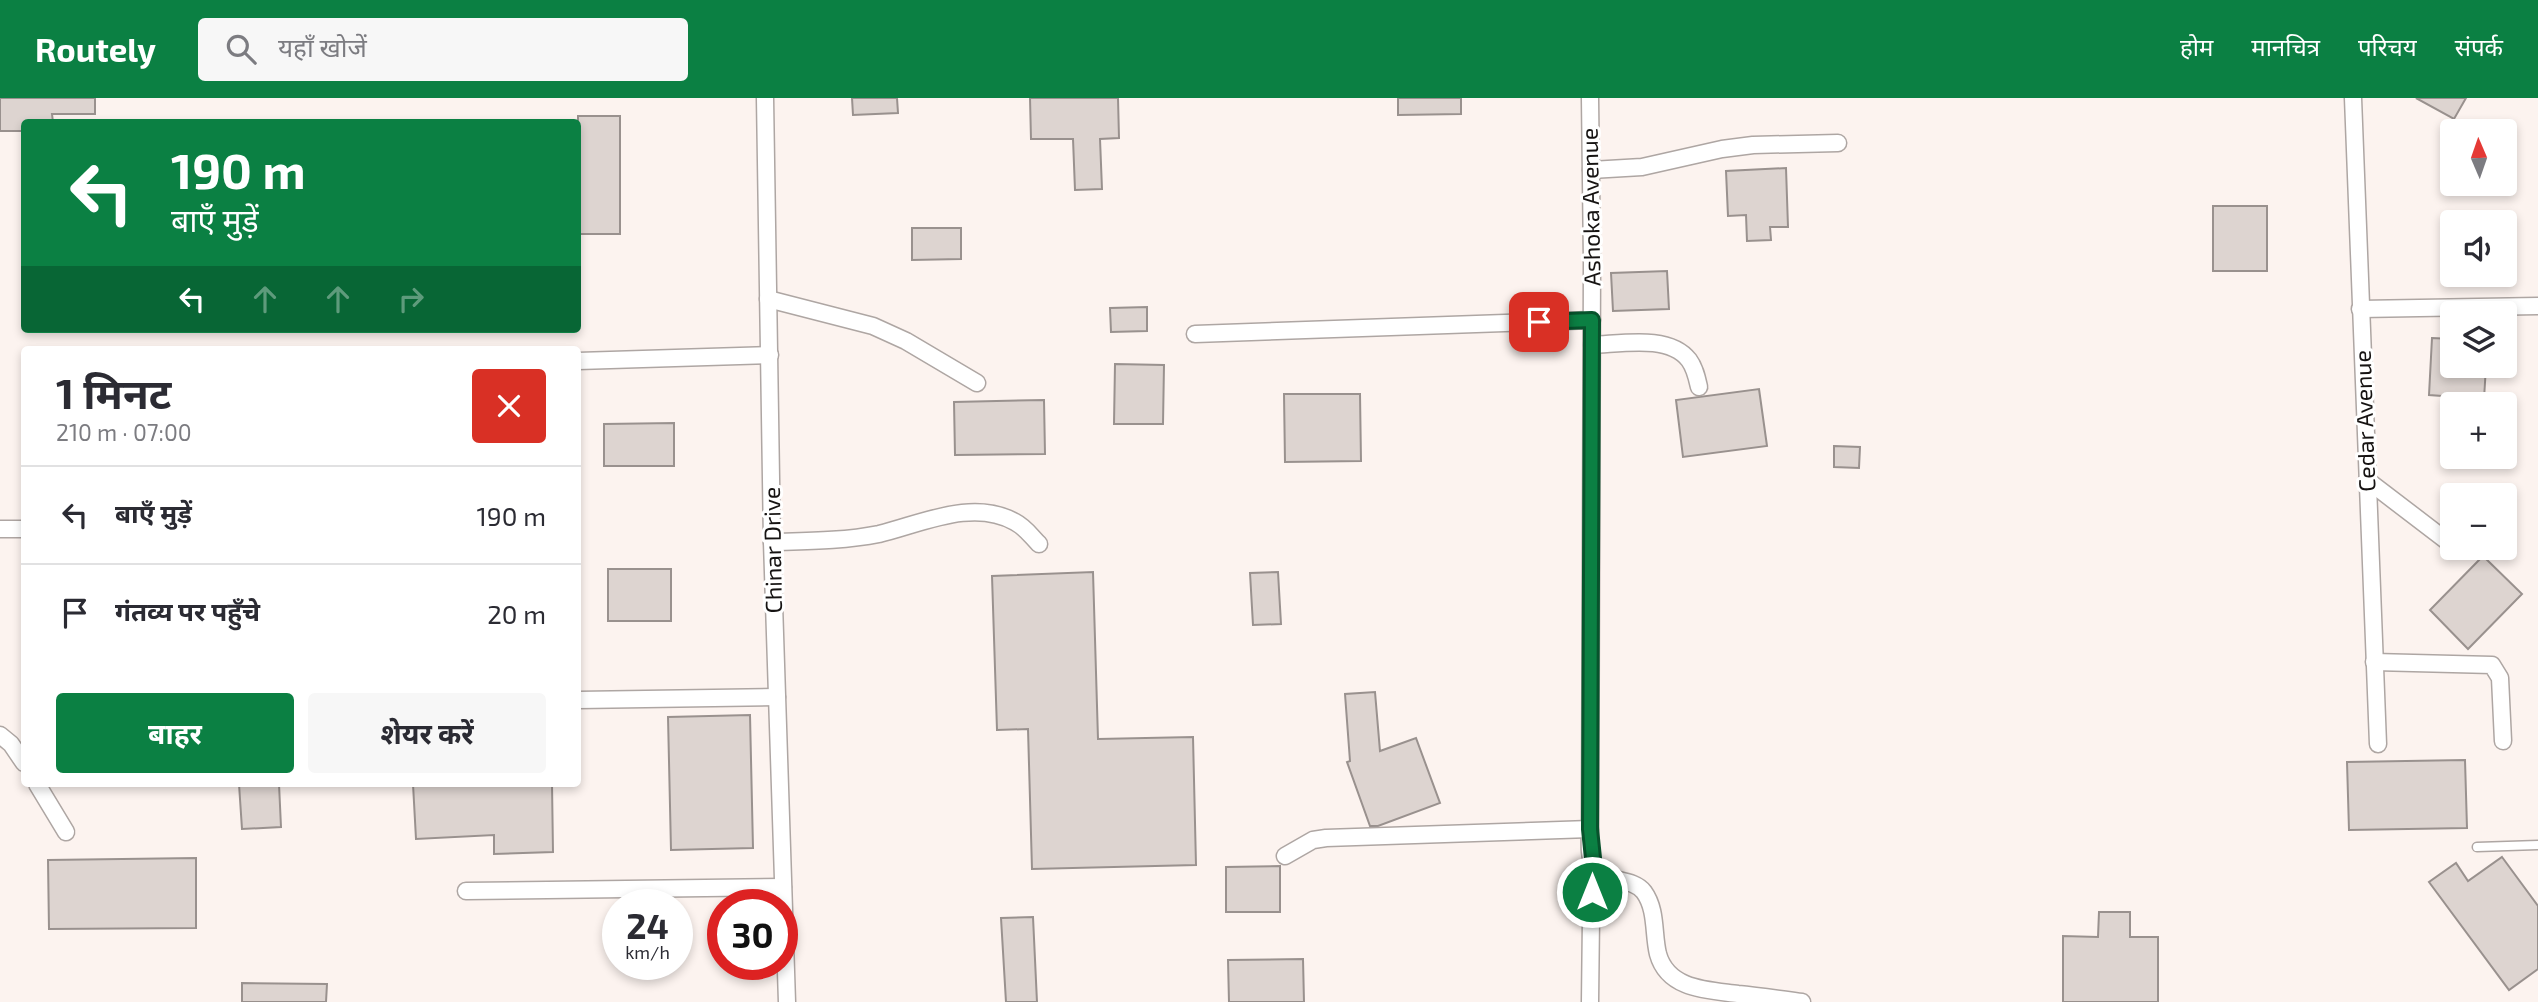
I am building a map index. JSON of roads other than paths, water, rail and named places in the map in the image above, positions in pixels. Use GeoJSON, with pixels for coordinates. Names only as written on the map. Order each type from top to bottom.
{"type":"FeatureCollection","features":[{"type":"Feature","properties":{"kind":"street","name":"Chinar Drive"},"geometry":{"type":"LineString","coordinates":[[765,98],[772,542],[787,1002]]}},
{"type":"Feature","properties":{"kind":"street","name":"Ashoka Avenue"},"geometry":{"type":"LineString","coordinates":[[1590,98],[1590,829],[1593,865],[1590,1002]]}},
{"type":"Feature","properties":{"kind":"street","name":"Cedar Avenue"},"geometry":{"type":"LineString","coordinates":[[2354,98],[2378,744]]}},
{"type":"Feature","properties":{"kind":"street"},"geometry":{"type":"LineString","coordinates":[[1591,170],[1642,167],[1753,145],[1838,143]]}},
{"type":"Feature","properties":{"kind":"street"},"geometry":{"type":"LineString","coordinates":[[768,299],[873,326],[906,341],[978,383]]}},
{"type":"Feature","properties":{"kind":"street"},"geometry":{"type":"LineString","coordinates":[[2360,309],[2538,306]]}},
{"type":"Feature","properties":{"kind":"street"},"geometry":{"type":"LineString","coordinates":[[1195,334],[1592,320]]}},
{"type":"Feature","properties":{"kind":"street"},"geometry":{"type":"LineString","coordinates":[[1592,345],[1650,343],[1677,349],[1690,361],[1699,387]]}},
{"type":"Feature","properties":{"kind":"street"},"geometry":{"type":"LineString","coordinates":[[581,361],[769,355]]}},
{"type":"Feature","properties":{"kind":"street"},"geometry":{"type":"LineString","coordinates":[[2367,480],[2440,536]]}},
{"type":"Feature","properties":{"kind":"street"},"geometry":{"type":"LineString","coordinates":[[772,542],[879,534],[937,517],[964,513],[990,514],[1015,522],[1039,544]]}},
{"type":"Feature","properties":{"kind":"street"},"geometry":{"type":"LineString","coordinates":[[0,529],[21,529]]}},
{"type":"Feature","properties":{"kind":"street"},"geometry":{"type":"LineString","coordinates":[[2374,662],[2492,665],[2500,678],[2503,741]]}},
{"type":"Feature","properties":{"kind":"street"},"geometry":{"type":"LineString","coordinates":[[581,700],[777,696]]}},
{"type":"Feature","properties":{"kind":"street"},"geometry":{"type":"LineString","coordinates":[[0,735],[11,744],[21,759]]}},
{"type":"Feature","properties":{"kind":"street"},"geometry":{"type":"LineString","coordinates":[[39,787],[65,832]]}},
{"type":"Feature","properties":{"kind":"street"},"geometry":{"type":"LineString","coordinates":[[1285,856],[1313,840],[1326,838],[1590,829]]}},
{"type":"Feature","properties":{"kind":"street"},"geometry":{"type":"LineString","coordinates":[[1593,865],[1606,876],[1631,882],[1644,892],[1653,915],[1660,960],[1673,978],[1687,986],[1711,992],[1802,1002]]}},
{"type":"Feature","properties":{"kind":"street"},"geometry":{"type":"LineString","coordinates":[[466,891],[783,887]]}},
{"type":"Feature","properties":{"kind":"lane"},"geometry":{"type":"LineString","coordinates":[[2477,847],[2538,845]]}}]}
